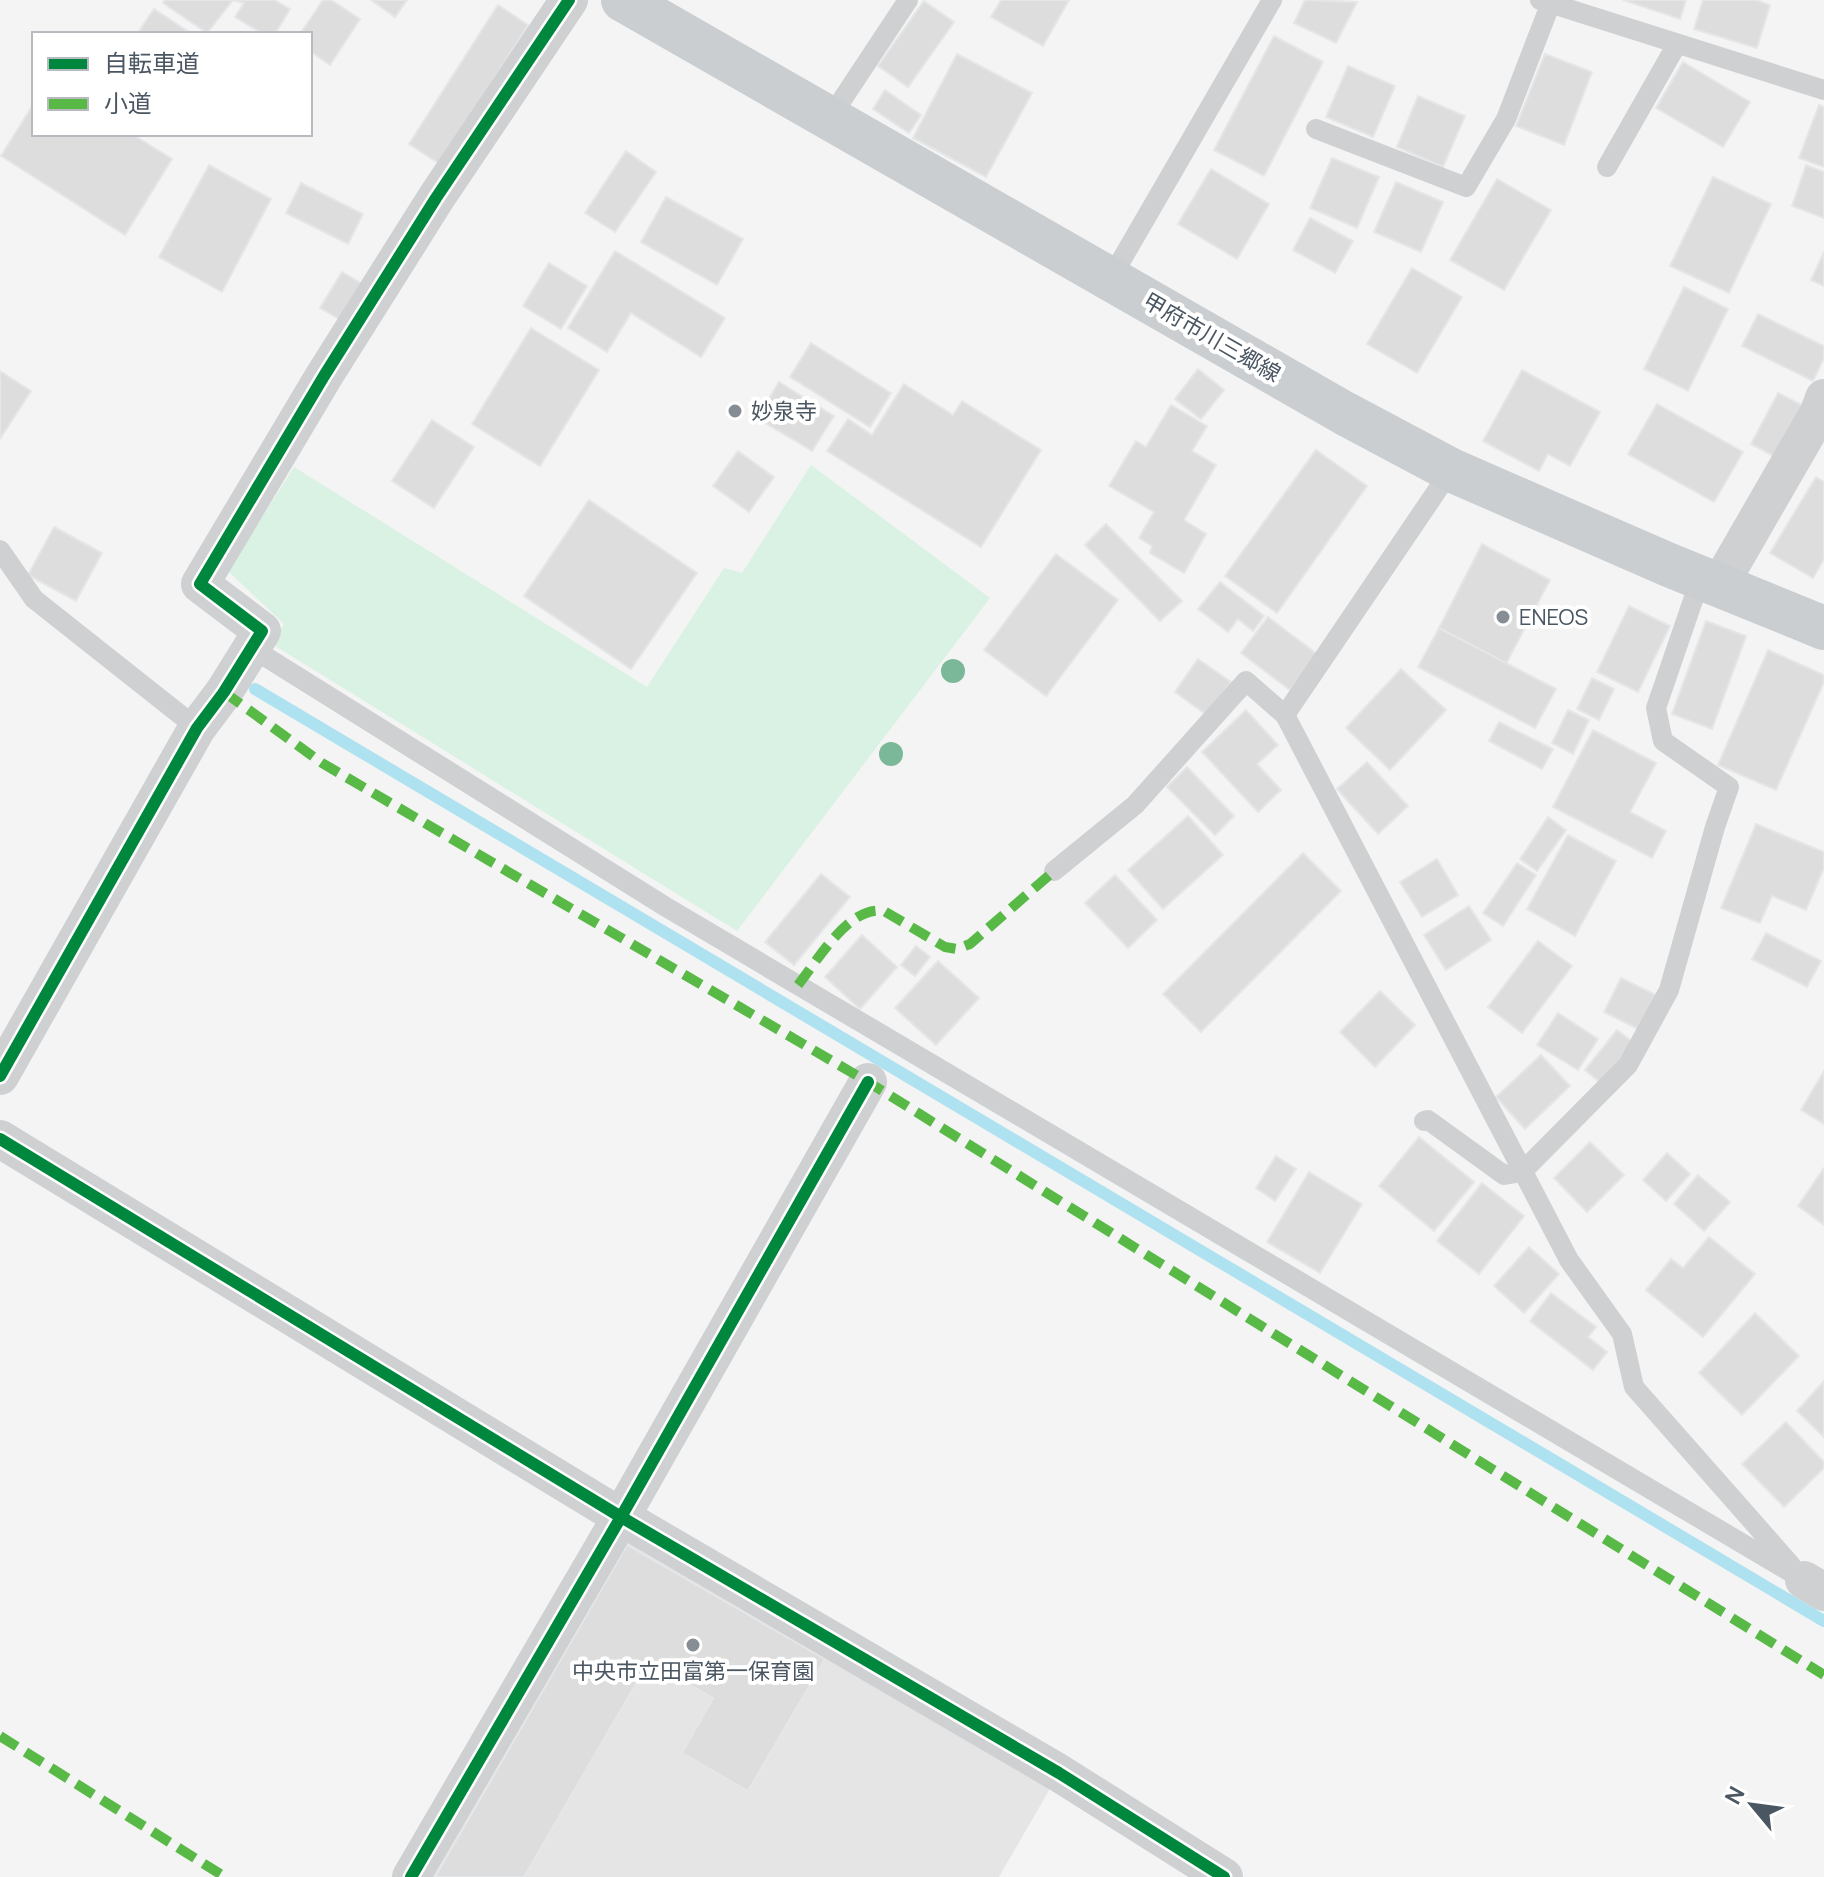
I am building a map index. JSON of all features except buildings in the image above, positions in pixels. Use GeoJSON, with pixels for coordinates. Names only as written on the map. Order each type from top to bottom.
{"type":"FeatureCollection","features":[{"type":"Feature","properties":{"kind":"main road","name":"甲府市川三郷線"},"geometry":{"type":"LineString","coordinates":[[623,0],[1344,413],[1451,470],[1824,628]]}},
{"type":"Feature","properties":{"kind":"street"},"geometry":{"type":"LineString","coordinates":[[0,1076],[197,728],[262,631],[200,584],[324,376],[436,198],[569,0]]}},
{"type":"Feature","properties":{"kind":"street"},"geometry":{"type":"LineString","coordinates":[[1710,581],[1819,412],[1824,398]]}},
{"type":"Feature","properties":{"kind":"street"},"geometry":{"type":"LineString","coordinates":[[411,1877],[621,1517],[868,1082]]}},
{"type":"Feature","properties":{"kind":"street"},"geometry":{"type":"LineString","coordinates":[[0,1139],[621,1517],[1059,1773],[1224,1877]]}},
{"type":"Feature","properties":{"kind":"lane"},"geometry":{"type":"LineString","coordinates":[[830,118],[908,0]]}},
{"type":"Feature","properties":{"kind":"lane"},"geometry":{"type":"LineString","coordinates":[[1111,278],[1272,0]]}},
{"type":"Feature","properties":{"kind":"lane"},"geometry":{"type":"LineString","coordinates":[[1316,129],[1466,187],[1506,119],[1545,2],[1824,90]]}},
{"type":"Feature","properties":{"kind":"lane"},"geometry":{"type":"LineString","coordinates":[[1607,167],[1677,44]]}},
{"type":"Feature","properties":{"kind":"lane"},"geometry":{"type":"LineString","coordinates":[[1285,715],[1451,470]]}},
{"type":"Feature","properties":{"kind":"lane"},"geometry":{"type":"LineString","coordinates":[[0,550],[34,599],[197,728]]}},
{"type":"Feature","properties":{"kind":"lane"},"geometry":{"type":"LineString","coordinates":[[1424,1121],[1428,1120],[1504,1175],[1522,1172],[1628,1065],[1669,990],[1729,787],[1663,741],[1656,708],[1710,581]]}},
{"type":"Feature","properties":{"kind":"lane"},"geometry":{"type":"LineString","coordinates":[[250,647],[666,907],[1814,1586]]}},
{"type":"Feature","properties":{"kind":"lane"},"geometry":{"type":"LineString","coordinates":[[1054,871],[1135,805],[1246,681],[1285,715],[1569,1260],[1622,1334],[1634,1387],[1814,1586]]}},
{"type":"Feature","properties":{"kind":"shaded area","name":"中央市立田富第一保育園"},"geometry":{"type":"Polygon","coordinates":[[[621,1517],[1059,1773],[999,1877],[411,1877],[621,1517]]]}},
{"type":"Feature","properties":{"kind":"green space"},"geometry":{"type":"Polygon","coordinates":[[[811,465],[990,598],[737,931],[272,644],[284,624],[228,571],[294,467],[647,687],[724,568],[742,573],[811,465]]]}},
{"type":"Feature","properties":{"kind":"waterway"},"geometry":{"type":"LineString","coordinates":[[255,689],[1824,1621]]}},
{"type":"Feature","properties":{"kind":"marked path"},"geometry":{"type":"LineString","coordinates":[[224,692],[322,763],[868,1082],[1824,1675]]}},
{"type":"Feature","properties":{"kind":"marked path"},"geometry":{"type":"LineString","coordinates":[[798,985],[835,936],[871,911],[884,911],[945,947],[957,949],[970,944],[1054,871]]}},
{"type":"Feature","properties":{"kind":"marked path"},"geometry":{"type":"LineString","coordinates":[[0,1736],[225,1877]]}},
{"type":"Feature","properties":{"kind":"cycle path"},"geometry":{"type":"LineString","coordinates":[[0,1076],[197,728],[262,631],[200,584],[324,376],[436,198],[569,0]]}},
{"type":"Feature","properties":{"kind":"cycle path"},"geometry":{"type":"LineString","coordinates":[[411,1877],[621,1517],[868,1082]]}},
{"type":"Feature","properties":{"kind":"cycle path"},"geometry":{"type":"LineString","coordinates":[[0,1139],[621,1517],[1059,1773],[1224,1877]]}},
{"type":"Feature","properties":{"kind":"place","name":"妙泉寺"},"geometry":{"type":"Point","coordinates":[735,411]}},
{"type":"Feature","properties":{"kind":"place","name":"ENEOS"},"geometry":{"type":"Point","coordinates":[1503,617]}},
{"type":"Feature","properties":{"kind":"place","name":"中央市立田富第一保育園"},"geometry":{"type":"Point","coordinates":[693,1645]}}]}
